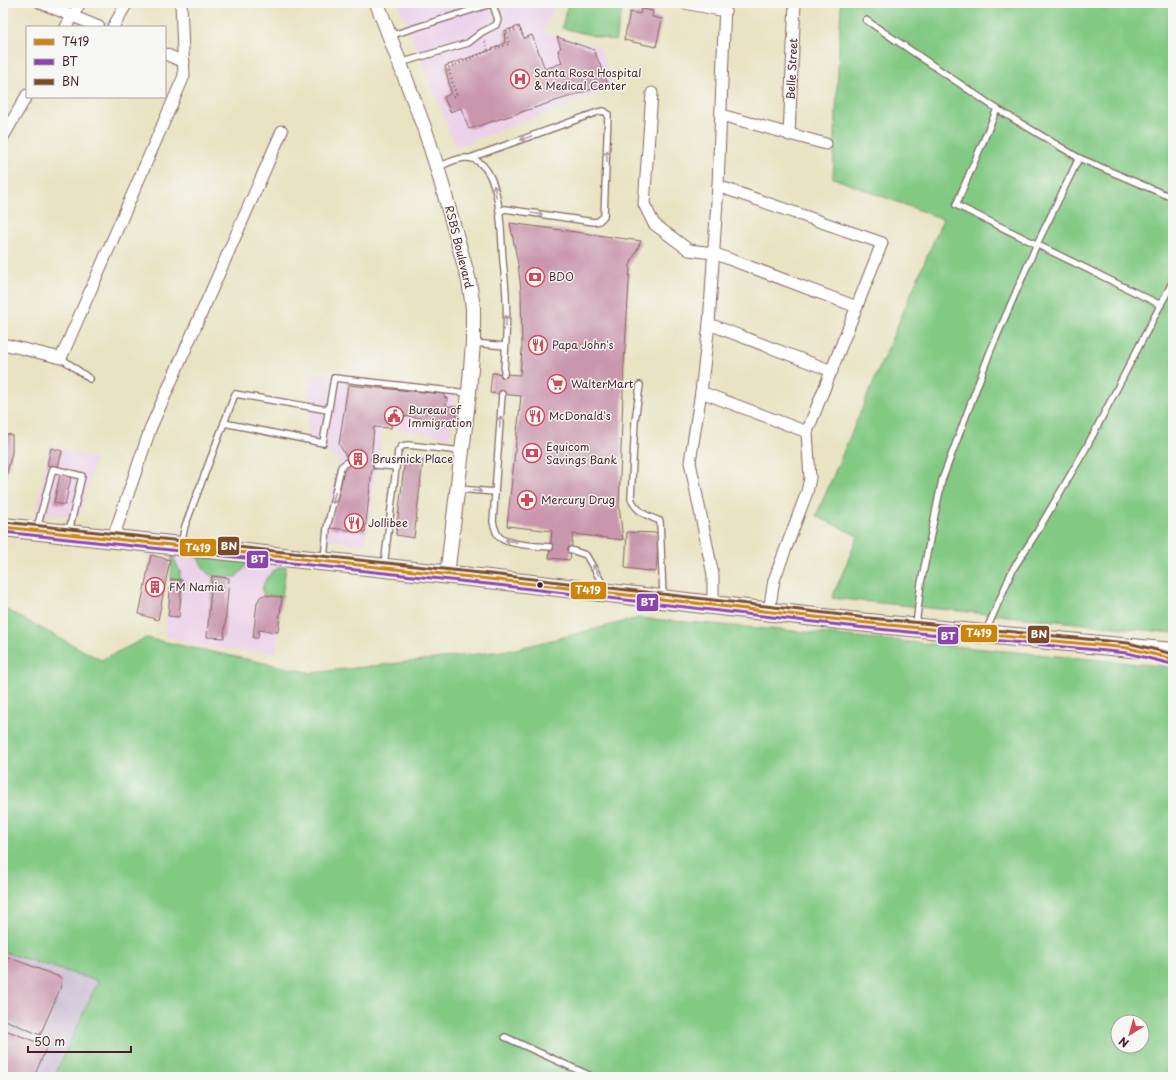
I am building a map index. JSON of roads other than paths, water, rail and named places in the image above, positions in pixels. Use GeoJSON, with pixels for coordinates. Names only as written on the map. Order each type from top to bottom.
{"type":"FeatureCollection","features":[{"type":"Feature","properties":{"kind":"main road"},"geometry":{"type":"LineString","coordinates":[[3,527],[608,592],[916,628],[1173,652]]}},
{"type":"Feature","properties":{"kind":"main road"},"geometry":{"type":"LineString","coordinates":[[1128,648],[1173,659]]}},
{"type":"Feature","properties":{"kind":"street"},"geometry":{"type":"LineString","coordinates":[[41,3],[97,26]]}},
{"type":"Feature","properties":{"kind":"street"},"geometry":{"type":"LineString","coordinates":[[67,26],[80,3]]}},
{"type":"Feature","properties":{"kind":"street"},"geometry":{"type":"LineString","coordinates":[[114,26],[127,3]]}},
{"type":"Feature","properties":{"kind":"street"},"geometry":{"type":"LineString","coordinates":[[3,344],[61,358],[184,76],[181,3]]}},
{"type":"Feature","properties":{"kind":"street","name":"RSBS Boulevard"},"geometry":{"type":"LineString","coordinates":[[377,3],[425,130],[437,167],[469,281],[473,308],[473,343],[458,489],[447,575]]}},
{"type":"Feature","properties":{"kind":"street"},"geometry":{"type":"LineString","coordinates":[[685,3],[725,7],[718,186],[710,324],[690,462],[713,575],[714,605]]}},
{"type":"Feature","properties":{"kind":"street","name":"Belle Street"},"geometry":{"type":"LineString","coordinates":[[789,135],[795,3]]}},
{"type":"Feature","properties":{"kind":"street"},"geometry":{"type":"LineString","coordinates":[[166,54],[184,62]]}},
{"type":"Feature","properties":{"kind":"street"},"geometry":{"type":"LineString","coordinates":[[652,93],[644,204],[654,224],[689,250],[713,253],[857,307]]}},
{"type":"Feature","properties":{"kind":"street"},"geometry":{"type":"LineString","coordinates":[[3,137],[26,97]]}},
{"type":"Feature","properties":{"kind":"street"},"geometry":{"type":"LineString","coordinates":[[721,115],[826,144]]}},
{"type":"Feature","properties":{"kind":"street"},"geometry":{"type":"LineString","coordinates":[[113,538],[151,428],[282,131]]}},
{"type":"Feature","properties":{"kind":"street"},"geometry":{"type":"LineString","coordinates":[[718,186],[882,243],[807,432],[810,478],[807,492],[774,580],[769,611]]}},
{"type":"Feature","properties":{"kind":"street"},"geometry":{"type":"LineString","coordinates":[[710,324],[832,371]]}},
{"type":"Feature","properties":{"kind":"street"},"geometry":{"type":"LineString","coordinates":[[701,392],[807,432]]}},
{"type":"Feature","properties":{"kind":"lane"},"geometry":{"type":"LineString","coordinates":[[389,36],[493,4],[498,20],[496,25],[482,32],[468,43],[399,64]]}},
{"type":"Feature","properties":{"kind":"lane"},"geometry":{"type":"LineString","coordinates":[[866,20],[997,109],[1079,158],[1173,198]]}},
{"type":"Feature","properties":{"kind":"lane"},"geometry":{"type":"LineString","coordinates":[[997,109],[956,205],[1036,246],[1161,305]]}},
{"type":"Feature","properties":{"kind":"lane"},"geometry":{"type":"LineString","coordinates":[[437,167],[460,158],[470,158],[598,112],[604,111],[608,114],[604,216],[599,221],[594,222],[505,209],[499,212]]}},
{"type":"Feature","properties":{"kind":"lane"},"geometry":{"type":"LineString","coordinates":[[470,158],[480,163],[488,172],[493,184],[499,212],[506,298],[504,374]]}},
{"type":"Feature","properties":{"kind":"lane"},"geometry":{"type":"LineString","coordinates":[[916,628],[921,583],[942,480],[990,352],[1036,246],[1079,158]]}},
{"type":"Feature","properties":{"kind":"lane"},"geometry":{"type":"LineString","coordinates":[[984,635],[1013,569],[1037,532],[1086,448],[1173,281]]}},
{"type":"Feature","properties":{"kind":"lane"},"geometry":{"type":"LineString","coordinates":[[473,343],[505,346]]}},
{"type":"Feature","properties":{"kind":"lane"},"geometry":{"type":"LineString","coordinates":[[61,358],[90,379]]}},
{"type":"Feature","properties":{"kind":"lane"},"geometry":{"type":"LineString","coordinates":[[224,423],[323,443],[334,378],[468,393]]}},
{"type":"Feature","properties":{"kind":"lane"},"geometry":{"type":"LineString","coordinates":[[640,385],[635,421],[630,499],[635,508],[660,521],[663,599]]}},
{"type":"Feature","properties":{"kind":"lane"},"geometry":{"type":"LineString","coordinates":[[181,546],[185,526],[235,394],[328,410]]}},
{"type":"Feature","properties":{"kind":"lane"},"geometry":{"type":"LineString","coordinates":[[502,394],[493,522],[496,532],[501,539],[550,547]]}},
{"type":"Feature","properties":{"kind":"lane"},"geometry":{"type":"LineString","coordinates":[[383,568],[398,451],[402,446],[408,445],[461,452]]}},
{"type":"Feature","properties":{"kind":"lane"},"geometry":{"type":"LineString","coordinates":[[324,562],[326,528],[341,467],[346,463]]}},
{"type":"Feature","properties":{"kind":"lane"},"geometry":{"type":"LineString","coordinates":[[376,465],[396,468]]}},
{"type":"Feature","properties":{"kind":"lane"},"geometry":{"type":"LineString","coordinates":[[37,531],[53,469],[82,476],[69,534]]}},
{"type":"Feature","properties":{"kind":"lane"},"geometry":{"type":"LineString","coordinates":[[458,489],[495,492]]}},
{"type":"Feature","properties":{"kind":"lane"},"geometry":{"type":"LineString","coordinates":[[571,550],[586,555],[608,592]]}},
{"type":"Feature","properties":{"kind":"lane"},"geometry":{"type":"LineString","coordinates":[[505,1037],[592,1077]]}},
{"type":"Feature","properties":{"kind":"place","name":"Santa Rosa Hospital & Medical Center"},"geometry":{"type":"Point","coordinates":[520,79]}},
{"type":"Feature","properties":{"kind":"place","name":"BDO"},"geometry":{"type":"Point","coordinates":[535,277]}},
{"type":"Feature","properties":{"kind":"place","name":"Papa John's"},"geometry":{"type":"Point","coordinates":[538,345]}},
{"type":"Feature","properties":{"kind":"place","name":"WalterMart"},"geometry":{"type":"Point","coordinates":[557,384]}},
{"type":"Feature","properties":{"kind":"place","name":"Bureau of Immigration"},"geometry":{"type":"Point","coordinates":[394,416]}},
{"type":"Feature","properties":{"kind":"place","name":"McDonald's"},"geometry":{"type":"Point","coordinates":[535,416]}},
{"type":"Feature","properties":{"kind":"place","name":"Equicom Savings Bank"},"geometry":{"type":"Point","coordinates":[532,453]}},
{"type":"Feature","properties":{"kind":"place","name":"Brusmick Place"},"geometry":{"type":"Point","coordinates":[358,459]}},
{"type":"Feature","properties":{"kind":"place","name":"Mercury Drug"},"geometry":{"type":"Point","coordinates":[527,500]}},
{"type":"Feature","properties":{"kind":"place","name":"Jollibee"},"geometry":{"type":"Point","coordinates":[354,523]}},
{"type":"Feature","properties":{"kind":"place","name":"FM Namia"},"geometry":{"type":"Point","coordinates":[155,587]}}]}
